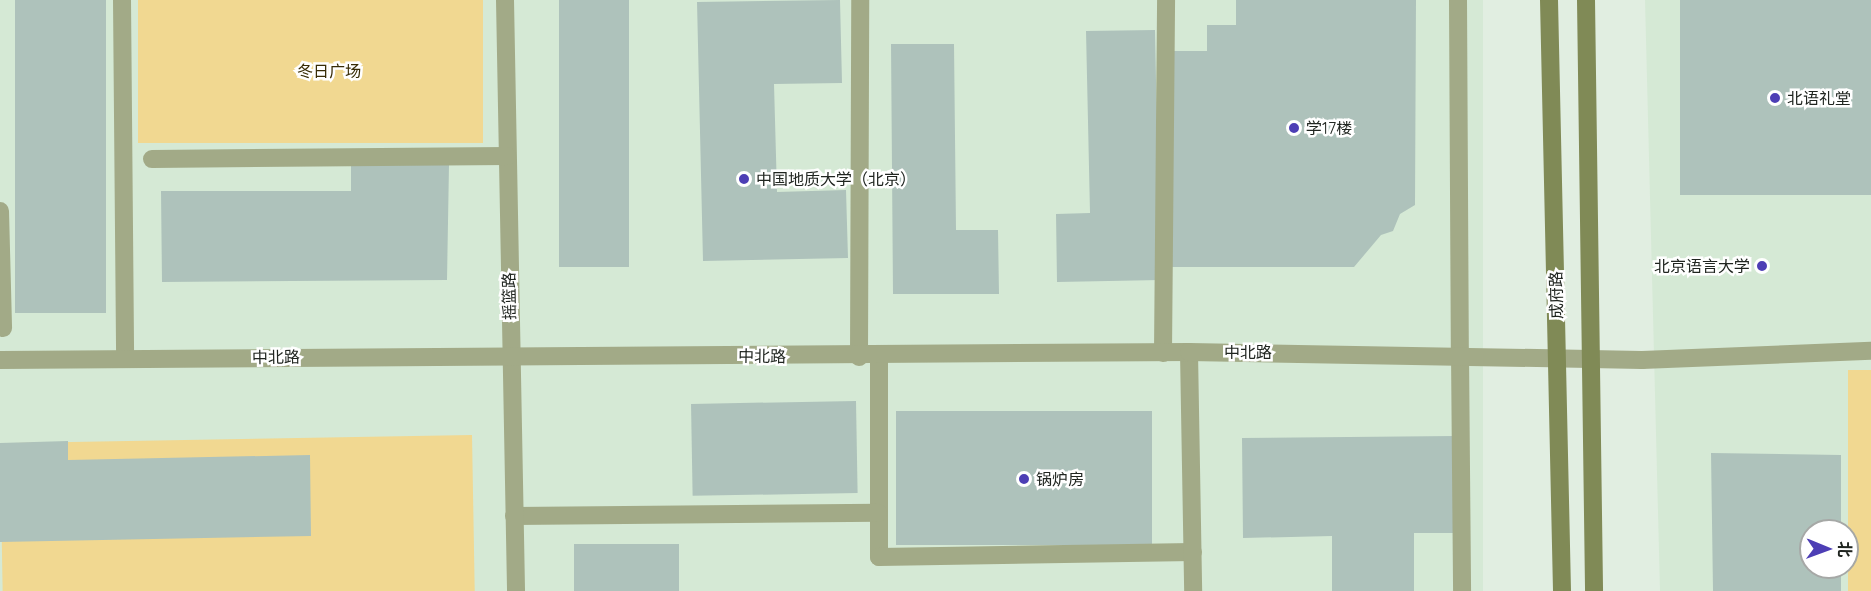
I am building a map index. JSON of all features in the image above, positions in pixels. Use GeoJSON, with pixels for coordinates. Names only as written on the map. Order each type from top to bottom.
{"type":"FeatureCollection","features":[{"type":"Feature","properties":{"kind":"main road","name":"成府路"},"geometry":{"type":"LineString","coordinates":[[1549,0],[1562,591]]}},
{"type":"Feature","properties":{"kind":"main road","name":"成府路"},"geometry":{"type":"LineString","coordinates":[[1586,0],[1594,591]]}},
{"type":"Feature","properties":{"kind":"street"},"geometry":{"type":"LineString","coordinates":[[122,0],[125,359]]}},
{"type":"Feature","properties":{"kind":"street","name":"摇篮路"},"geometry":{"type":"LineString","coordinates":[[505,0],[516,591]]}},
{"type":"Feature","properties":{"kind":"street"},"geometry":{"type":"LineString","coordinates":[[859,357],[860,0]]}},
{"type":"Feature","properties":{"kind":"street"},"geometry":{"type":"LineString","coordinates":[[1163,353],[1166,0]]}},
{"type":"Feature","properties":{"kind":"street"},"geometry":{"type":"LineString","coordinates":[[1458,0],[1462,591]]}},
{"type":"Feature","properties":{"kind":"street"},"geometry":{"type":"LineString","coordinates":[[152,159],[507,156]]}},
{"type":"Feature","properties":{"kind":"street"},"geometry":{"type":"LineString","coordinates":[[0,211],[3,328]]}},
{"type":"Feature","properties":{"kind":"street","name":"中北路"},"geometry":{"type":"LineString","coordinates":[[0,360],[510,354],[879,357],[1189,352],[1460,353],[1524,360],[1591,360],[1871,351]]}},
{"type":"Feature","properties":{"kind":"street"},"geometry":{"type":"LineString","coordinates":[[1189,352],[1193,591]]}},
{"type":"Feature","properties":{"kind":"street"},"geometry":{"type":"LineString","coordinates":[[879,357],[879,557],[1193,552]]}},
{"type":"Feature","properties":{"kind":"street"},"geometry":{"type":"LineString","coordinates":[[514,516],[878,513]]}},
{"type":"Feature","properties":{"kind":"shaded area","name":"中国地质大学（北京）"},"geometry":{"type":"Polygon","coordinates":[[[0,0],[1483,0],[1483,591],[0,591],[0,0]]]}},
{"type":"Feature","properties":{"kind":"shaded area","name":"北京语言大学"},"geometry":{"type":"Polygon","coordinates":[[[1645,0],[1871,0],[1871,591],[1660,591],[1645,0]]]}},
{"type":"Feature","properties":{"kind":"green space","name":"冬日广场"},"geometry":{"type":"Polygon","coordinates":[[[138,0],[483,0],[483,143],[138,143],[138,0]]]}},
{"type":"Feature","properties":{"kind":"green space"},"geometry":{"type":"Polygon","coordinates":[[[1848,370],[1871,370],[1871,591],[1848,591],[1848,579],[1859,579],[1859,519],[1848,519],[1848,370]]]}},
{"type":"Feature","properties":{"kind":"green space"},"geometry":{"type":"Polygon","coordinates":[[[472,435],[475,591],[3,591],[0,443],[472,435]]]}},
{"type":"Feature","properties":{"kind":"building"},"geometry":{"type":"Polygon","coordinates":[[[15,0],[106,0],[106,313],[15,313],[15,0]]]}},
{"type":"Feature","properties":{"kind":"building"},"geometry":{"type":"Polygon","coordinates":[[[559,0],[629,0],[629,267],[559,267],[559,0]]]}},
{"type":"Feature","properties":{"kind":"building"},"geometry":{"type":"Polygon","coordinates":[[[840,0],[842,83],[774,84],[777,192],[846,190],[848,258],[703,261],[697,2],[840,0]]]}},
{"type":"Feature","properties":{"kind":"building","name":"学17楼"},"geometry":{"type":"Polygon","coordinates":[[[1236,0],[1416,0],[1415,205],[1400,214],[1393,231],[1381,235],[1354,267],[1171,267],[1173,51],[1207,51],[1207,25],[1236,25],[1236,0]]]}},
{"type":"Feature","properties":{"kind":"building","name":"北语礼堂"},"geometry":{"type":"Polygon","coordinates":[[[1680,0],[1871,0],[1871,195],[1680,195],[1680,0]]]}},
{"type":"Feature","properties":{"kind":"building"},"geometry":{"type":"Polygon","coordinates":[[[1155,30],[1160,280],[1057,282],[1056,214],[1090,213],[1086,31],[1155,30]]]}},
{"type":"Feature","properties":{"kind":"building"},"geometry":{"type":"Polygon","coordinates":[[[891,44],[954,44],[956,230],[998,230],[999,294],[893,294],[891,44]]]}},
{"type":"Feature","properties":{"kind":"building"},"geometry":{"type":"Polygon","coordinates":[[[351,164],[449,165],[447,280],[162,282],[161,191],[351,191],[351,164]]]}},
{"type":"Feature","properties":{"kind":"building"},"geometry":{"type":"Polygon","coordinates":[[[856,401],[858,493],[693,496],[691,404],[856,401]]]}},
{"type":"Feature","properties":{"kind":"building","name":"锅炉房"},"geometry":{"type":"Polygon","coordinates":[[[896,411],[1152,411],[1152,545],[896,545],[896,411]]]}},
{"type":"Feature","properties":{"kind":"building"},"geometry":{"type":"Polygon","coordinates":[[[1454,436],[1456,533],[1414,533],[1414,591],[1332,591],[1332,536],[1243,538],[1242,438],[1454,436]]]}},
{"type":"Feature","properties":{"kind":"building"},"geometry":{"type":"Polygon","coordinates":[[[68,441],[68,460],[310,455],[311,536],[0,542],[0,443],[68,441]]]}},
{"type":"Feature","properties":{"kind":"building"},"geometry":{"type":"Polygon","coordinates":[[[1711,453],[1841,455],[1841,519],[1799,519],[1799,579],[1841,579],[1841,591],[1713,591],[1711,453]]]}},
{"type":"Feature","properties":{"kind":"building"},"geometry":{"type":"Polygon","coordinates":[[[574,544],[679,544],[679,591],[574,591],[574,544]]]}},
{"type":"Feature","properties":{"kind":"place","name":"北语礼堂"},"geometry":{"type":"Point","coordinates":[1775,98]}},
{"type":"Feature","properties":{"kind":"place","name":"学17楼"},"geometry":{"type":"Point","coordinates":[1294,128]}},
{"type":"Feature","properties":{"kind":"place","name":"中国地质大学（北京）"},"geometry":{"type":"Point","coordinates":[744,179]}},
{"type":"Feature","properties":{"kind":"place","name":"北京语言大学"},"geometry":{"type":"Point","coordinates":[1762,266]}},
{"type":"Feature","properties":{"kind":"place","name":"锅炉房"},"geometry":{"type":"Point","coordinates":[1024,479]}}]}
